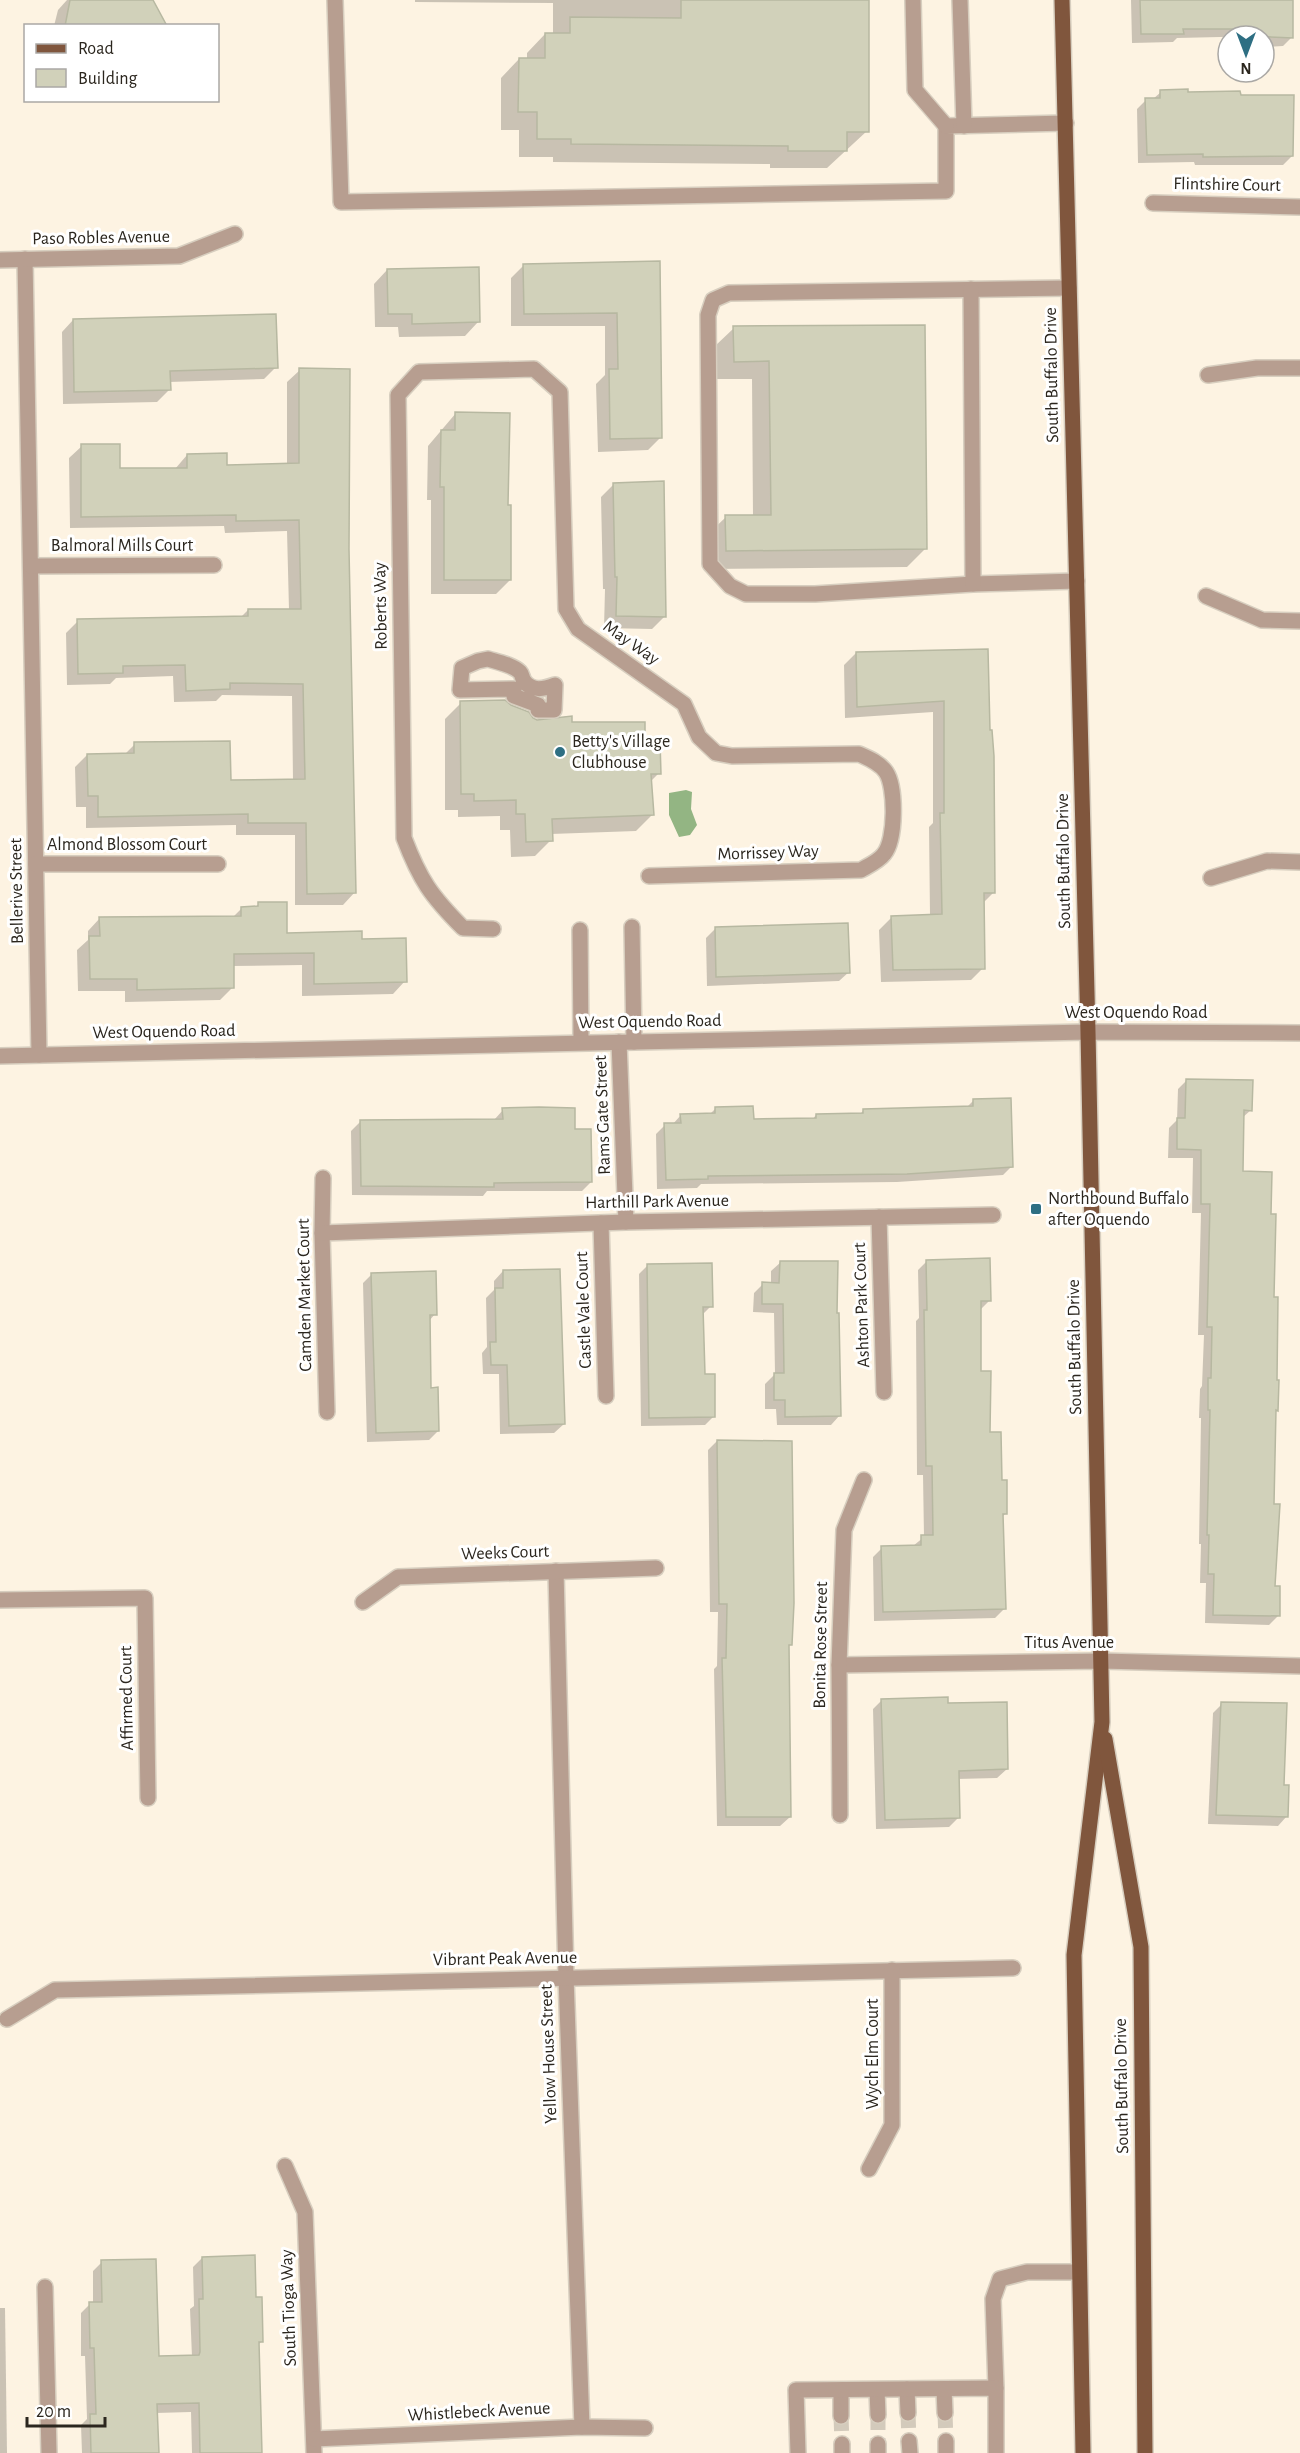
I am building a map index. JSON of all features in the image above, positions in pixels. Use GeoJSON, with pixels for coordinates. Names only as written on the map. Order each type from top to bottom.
{"type":"FeatureCollection","features":[{"type":"Feature","properties":{"kind":"main road","name":"South Buffalo Drive"},"geometry":{"type":"LineString","coordinates":[[1062,0],[1088,1032],[1102,1722],[1074,1954],[1083,2453]]}},
{"type":"Feature","properties":{"kind":"main road","name":"South Buffalo Drive"},"geometry":{"type":"LineString","coordinates":[[1102,1722],[1141,1947],[1145,2453]]}},
{"type":"Feature","properties":{"kind":"street"},"geometry":{"type":"LineString","coordinates":[[335,0],[341,202],[946,191],[946,126],[915,90],[913,0]]}},
{"type":"Feature","properties":{"kind":"street"},"geometry":{"type":"LineString","coordinates":[[960,0],[964,126]]}},
{"type":"Feature","properties":{"kind":"street"},"geometry":{"type":"LineString","coordinates":[[946,126],[1066,123]]}},
{"type":"Feature","properties":{"kind":"street","name":"Flintshire Court"},"geometry":{"type":"LineString","coordinates":[[1152,203],[1300,207]]}},
{"type":"Feature","properties":{"kind":"street","name":"Paso Robles Avenue"},"geometry":{"type":"LineString","coordinates":[[0,260],[178,256],[235,234]]}},
{"type":"Feature","properties":{"kind":"street","name":"Bellerive Street"},"geometry":{"type":"LineString","coordinates":[[25,259],[39,1055]]}},
{"type":"Feature","properties":{"kind":"street"},"geometry":{"type":"LineString","coordinates":[[1070,288],[729,293],[713,300],[708,315],[710,564],[730,586],[746,594],[815,594],[973,584],[1077,581]]}},
{"type":"Feature","properties":{"kind":"street"},"geometry":{"type":"LineString","coordinates":[[971,289],[973,584]]}},
{"type":"Feature","properties":{"kind":"street"},"geometry":{"type":"LineString","coordinates":[[1208,375],[1257,368],[1300,368]]}},
{"type":"Feature","properties":{"kind":"street","name":"Roberts Way"},"geometry":{"type":"LineString","coordinates":[[492,929],[462,928],[436,901],[417,872],[404,838],[398,395],[419,372],[534,369],[546,379]]}},
{"type":"Feature","properties":{"kind":"street","name":"May Way"},"geometry":{"type":"LineString","coordinates":[[546,379],[560,392],[566,609],[578,629],[684,704],[699,737],[716,753],[732,756],[859,754],[873,760],[885,770],[892,783],[892,839],[884,855]]}},
{"type":"Feature","properties":{"kind":"street","name":"Balmoral Mills Court"},"geometry":{"type":"LineString","coordinates":[[31,566],[214,565]]}},
{"type":"Feature","properties":{"kind":"street"},"geometry":{"type":"LineString","coordinates":[[1206,596],[1262,620],[1300,621]]}},
{"type":"Feature","properties":{"kind":"street"},"geometry":{"type":"LineString","coordinates":[[488,659],[501,662],[520,672],[527,684],[535,688],[544,689],[555,685],[554,710],[538,710],[537,705],[514,696],[514,689],[460,690],[460,673],[466,665],[488,659]]}},
{"type":"Feature","properties":{"kind":"street","name":"Morrissey Way"},"geometry":{"type":"LineString","coordinates":[[649,876],[861,870],[884,855]]}},
{"type":"Feature","properties":{"kind":"street"},"geometry":{"type":"LineString","coordinates":[[1211,878],[1267,861],[1300,862]]}},
{"type":"Feature","properties":{"kind":"street","name":"Almond Blossom Court"},"geometry":{"type":"LineString","coordinates":[[36,864],[218,864]]}},
{"type":"Feature","properties":{"kind":"street","name":"Rams Gate Street"},"geometry":{"type":"LineString","coordinates":[[626,1222],[627,1042],[632,927]]}},
{"type":"Feature","properties":{"kind":"street"},"geometry":{"type":"LineString","coordinates":[[580,930],[581,1042]]}},
{"type":"Feature","properties":{"kind":"street","name":"West Oquendo Road"},"geometry":{"type":"LineString","coordinates":[[0,1056],[1088,1032],[1300,1033]]}},
{"type":"Feature","properties":{"kind":"street","name":"Camden Market Court"},"geometry":{"type":"LineString","coordinates":[[323,1178],[322,1233],[327,1412]]}},
{"type":"Feature","properties":{"kind":"street","name":"Harthill Park Avenue"},"geometry":{"type":"LineString","coordinates":[[322,1233],[626,1222],[993,1215]]}},
{"type":"Feature","properties":{"kind":"street","name":"Ashton Park Court"},"geometry":{"type":"LineString","coordinates":[[879,1217],[884,1392]]}},
{"type":"Feature","properties":{"kind":"street","name":"Castle Vale Court"},"geometry":{"type":"LineString","coordinates":[[601,1223],[606,1396]]}},
{"type":"Feature","properties":{"kind":"street","name":"Bonita Rose Street"},"geometry":{"type":"LineString","coordinates":[[840,1815],[838,1665],[844,1530],[864,1480]]}},
{"type":"Feature","properties":{"kind":"street","name":"Weeks Court"},"geometry":{"type":"LineString","coordinates":[[363,1602],[398,1577],[656,1568]]}},
{"type":"Feature","properties":{"kind":"street","name":"Yellow House Street"},"geometry":{"type":"LineString","coordinates":[[556,1571],[566,1977],[582,2427]]}},
{"type":"Feature","properties":{"kind":"street","name":"Affirmed Court"},"geometry":{"type":"LineString","coordinates":[[0,1600],[145,1598],[148,1798]]}},
{"type":"Feature","properties":{"kind":"street","name":"Titus Avenue"},"geometry":{"type":"LineString","coordinates":[[838,1665],[1101,1661],[1300,1666]]}},
{"type":"Feature","properties":{"kind":"street","name":"Vibrant Peak Avenue"},"geometry":{"type":"LineString","coordinates":[[7,2019],[55,1990],[1013,1968]]}},
{"type":"Feature","properties":{"kind":"street","name":"Wych Elm Court"},"geometry":{"type":"LineString","coordinates":[[869,2169],[892,2125],[892,1970]]}},
{"type":"Feature","properties":{"kind":"street","name":"South Tioga Way"},"geometry":{"type":"LineString","coordinates":[[285,2166],[305,2212],[314,2446]]}},
{"type":"Feature","properties":{"kind":"street"},"geometry":{"type":"LineString","coordinates":[[996,2453],[993,2299],[1000,2279],[1027,2272],[1079,2272]]}},
{"type":"Feature","properties":{"kind":"street"},"geometry":{"type":"LineString","coordinates":[[45,2287],[49,2453]]}},
{"type":"Feature","properties":{"kind":"street"},"geometry":{"type":"LineString","coordinates":[[798,2453],[796,2390],[996,2388]]}},
{"type":"Feature","properties":{"kind":"street"},"geometry":{"type":"LineString","coordinates":[[907,2389],[908,2413]]}},
{"type":"Feature","properties":{"kind":"street"},"geometry":{"type":"LineString","coordinates":[[944,2389],[945,2413]]}},
{"type":"Feature","properties":{"kind":"street"},"geometry":{"type":"LineString","coordinates":[[841,2390],[841,2416]]}},
{"type":"Feature","properties":{"kind":"street"},"geometry":{"type":"LineString","coordinates":[[877,2390],[878,2415]]}},
{"type":"Feature","properties":{"kind":"street","name":"Whistlebeck Avenue"},"geometry":{"type":"LineString","coordinates":[[314,2446],[582,2427],[645,2428]]}},
{"type":"Feature","properties":{"kind":"shaded area"},"geometry":{"type":"Polygon","coordinates":[[[686,790],[692,792],[691,809],[697,825],[690,835],[679,837],[669,815],[669,793],[686,790]]]}},
{"type":"Feature","properties":{"kind":"building"},"geometry":{"type":"Polygon","coordinates":[[[70,0],[153,0],[166,24],[65,24],[70,0]]]}},
{"type":"Feature","properties":{"kind":"building"},"geometry":{"type":"Polygon","coordinates":[[[681,0],[869,0],[869,132],[847,132],[847,151],[788,151],[788,146],[571,144],[571,139],[537,139],[537,112],[518,112],[519,58],[545,58],[545,33],[570,33],[570,17],[681,18],[681,0]]]}},
{"type":"Feature","properties":{"kind":"building"},"geometry":{"type":"Polygon","coordinates":[[[1140,0],[1293,0],[1293,38],[1276,37],[1276,24],[1216,24],[1216,29],[1183,29],[1184,34],[1141,34],[1140,0]]]}},
{"type":"Feature","properties":{"kind":"building"},"geometry":{"type":"Polygon","coordinates":[[[1188,89],[1188,92],[1240,91],[1241,95],[1294,95],[1293,156],[1147,155],[1145,98],[1160,98],[1160,90],[1188,89]]]}},
{"type":"Feature","properties":{"kind":"building"},"geometry":{"type":"Polygon","coordinates":[[[660,261],[662,438],[610,439],[609,369],[618,369],[617,313],[524,314],[523,264],[660,261]]]}},
{"type":"Feature","properties":{"kind":"building"},"geometry":{"type":"Polygon","coordinates":[[[479,267],[480,322],[412,324],[412,314],[388,314],[387,269],[479,267]]]}},
{"type":"Feature","properties":{"kind":"building"},"geometry":{"type":"Polygon","coordinates":[[[276,314],[278,368],[170,371],[171,390],[74,392],[73,319],[276,314]]]}},
{"type":"Feature","properties":{"kind":"building"},"geometry":{"type":"Polygon","coordinates":[[[925,325],[927,549],[726,551],[725,515],[771,515],[769,361],[734,362],[733,326],[925,325]]]}},
{"type":"Feature","properties":{"kind":"building"},"geometry":{"type":"Polygon","coordinates":[[[299,368],[350,369],[349,549],[356,893],[307,894],[306,823],[248,823],[248,814],[98,817],[98,796],[88,796],[87,754],[134,753],[134,742],[230,741],[231,780],[305,779],[303,684],[230,683],[230,689],[186,691],[185,665],[123,666],[123,673],[78,674],[77,619],[248,616],[248,609],[301,609],[299,520],[236,521],[236,515],[81,517],[81,444],[120,444],[120,468],[187,468],[187,454],[227,453],[227,465],[299,463],[299,368]]]}},
{"type":"Feature","properties":{"kind":"building"},"geometry":{"type":"Polygon","coordinates":[[[455,412],[510,413],[508,505],[511,505],[511,580],[444,580],[444,487],[440,487],[441,430],[455,430],[455,412]]]}},
{"type":"Feature","properties":{"kind":"building"},"geometry":{"type":"Polygon","coordinates":[[[664,481],[666,617],[616,616],[617,577],[615,577],[613,483],[664,481]]]}},
{"type":"Feature","properties":{"kind":"building"},"geometry":{"type":"Polygon","coordinates":[[[988,649],[990,730],[992,730],[994,756],[995,893],[984,893],[985,969],[893,970],[891,916],[942,914],[940,813],[944,813],[944,701],[857,707],[856,652],[988,649]]]}},
{"type":"Feature","properties":{"kind":"building","name":"Betty's Village Clubhouse"},"geometry":{"type":"Polygon","coordinates":[[[505,700],[529,712],[537,720],[572,716],[572,722],[645,722],[645,740],[660,741],[661,774],[651,774],[654,815],[552,819],[553,841],[526,842],[525,814],[516,814],[516,800],[474,801],[474,794],[461,794],[460,701],[505,700]]]}},
{"type":"Feature","properties":{"kind":"building"},"geometry":{"type":"Polygon","coordinates":[[[258,902],[287,902],[287,933],[362,931],[362,939],[406,938],[407,982],[314,984],[314,953],[234,954],[234,988],[137,990],[137,979],[90,979],[89,936],[100,936],[99,917],[241,916],[241,907],[258,906],[258,902]]]}},
{"type":"Feature","properties":{"kind":"building"},"geometry":{"type":"Polygon","coordinates":[[[848,923],[850,973],[716,977],[715,927],[848,923]]]}},
{"type":"Feature","properties":{"kind":"building"},"geometry":{"type":"Polygon","coordinates":[[[1186,1079],[1253,1080],[1252,1111],[1244,1110],[1243,1171],[1272,1172],[1271,1214],[1276,1214],[1274,1297],[1278,1297],[1277,1380],[1279,1380],[1274,1504],[1280,1504],[1275,1586],[1280,1586],[1280,1616],[1213,1615],[1214,1574],[1208,1574],[1209,1535],[1207,1535],[1210,1410],[1208,1410],[1208,1378],[1211,1378],[1212,1327],[1207,1327],[1210,1204],[1201,1204],[1201,1150],[1177,1149],[1177,1118],[1185,1118],[1186,1079]]]}},
{"type":"Feature","properties":{"kind":"building"},"geometry":{"type":"Polygon","coordinates":[[[1011,1098],[1013,1167],[907,1174],[708,1176],[708,1179],[666,1180],[664,1123],[681,1123],[680,1114],[715,1113],[715,1107],[753,1106],[754,1119],[816,1118],[816,1114],[863,1113],[863,1109],[973,1106],[973,1099],[1011,1098]]]}},
{"type":"Feature","properties":{"kind":"building"},"geometry":{"type":"Polygon","coordinates":[[[502,1108],[575,1108],[575,1129],[591,1129],[592,1182],[494,1183],[494,1187],[361,1186],[360,1120],[503,1119],[502,1108]]]}},
{"type":"Feature","properties":{"kind":"building"},"geometry":{"type":"Polygon","coordinates":[[[990,1258],[991,1301],[981,1301],[981,1371],[991,1371],[990,1432],[1001,1432],[1002,1480],[1007,1480],[1007,1514],[1003,1514],[1006,1609],[883,1612],[881,1546],[921,1545],[921,1535],[933,1535],[932,1466],[926,1466],[924,1310],[927,1310],[926,1260],[990,1258]]]}},
{"type":"Feature","properties":{"kind":"building"},"geometry":{"type":"Polygon","coordinates":[[[780,1261],[838,1261],[837,1313],[839,1313],[841,1416],[785,1417],[785,1400],[774,1400],[774,1373],[784,1373],[783,1304],[762,1304],[762,1282],[779,1283],[780,1261]]]}},
{"type":"Feature","properties":{"kind":"building"},"geometry":{"type":"Polygon","coordinates":[[[712,1263],[713,1307],[703,1307],[705,1374],[715,1374],[715,1417],[649,1418],[647,1264],[712,1263]]]}},
{"type":"Feature","properties":{"kind":"building"},"geometry":{"type":"Polygon","coordinates":[[[560,1269],[565,1424],[509,1426],[507,1365],[491,1365],[490,1342],[496,1342],[495,1288],[503,1288],[503,1270],[560,1269]]]}},
{"type":"Feature","properties":{"kind":"building"},"geometry":{"type":"Polygon","coordinates":[[[436,1271],[437,1315],[430,1315],[431,1388],[438,1387],[439,1431],[376,1433],[371,1273],[436,1271]]]}},
{"type":"Feature","properties":{"kind":"building"},"geometry":{"type":"Polygon","coordinates":[[[717,1440],[792,1441],[794,1603],[792,1645],[789,1645],[791,1817],[726,1817],[722,1658],[726,1658],[727,1604],[719,1604],[717,1440]]]}},
{"type":"Feature","properties":{"kind":"building"},"geometry":{"type":"Polygon","coordinates":[[[948,1697],[948,1703],[1007,1702],[1008,1769],[959,1771],[960,1818],[885,1820],[881,1699],[948,1697]]]}},
{"type":"Feature","properties":{"kind":"building"},"geometry":{"type":"Polygon","coordinates":[[[1221,1702],[1287,1703],[1284,1785],[1289,1785],[1288,1817],[1216,1815],[1221,1702]]]}},
{"type":"Feature","properties":{"kind":"building"},"geometry":{"type":"Polygon","coordinates":[[[255,2255],[256,2297],[262,2297],[263,2342],[259,2342],[262,2453],[200,2453],[199,2403],[157,2404],[159,2453],[91,2453],[90,2414],[96,2414],[94,2348],[90,2348],[89,2302],[102,2302],[101,2260],[156,2259],[159,2356],[199,2355],[199,2299],[203,2299],[202,2257],[255,2255]]]}},
{"type":"Feature","properties":{"kind":"tunnel"},"geometry":{"type":"LineString","coordinates":[[908,2413],[909,2441]]}},
{"type":"Feature","properties":{"kind":"tunnel"},"geometry":{"type":"LineString","coordinates":[[945,2413],[946,2441]]}},
{"type":"Feature","properties":{"kind":"tunnel"},"geometry":{"type":"LineString","coordinates":[[878,2415],[878,2444]]}},
{"type":"Feature","properties":{"kind":"tunnel"},"geometry":{"type":"LineString","coordinates":[[841,2416],[842,2444]]}},
{"type":"Feature","properties":{"kind":"place","name":"Betty's Village Clubhouse"},"geometry":{"type":"Point","coordinates":[560,752]}},
{"type":"Feature","properties":{"kind":"place","name":"Northbound Buffalo after Oquendo"},"geometry":{"type":"Point","coordinates":[1036,1209]}}]}
